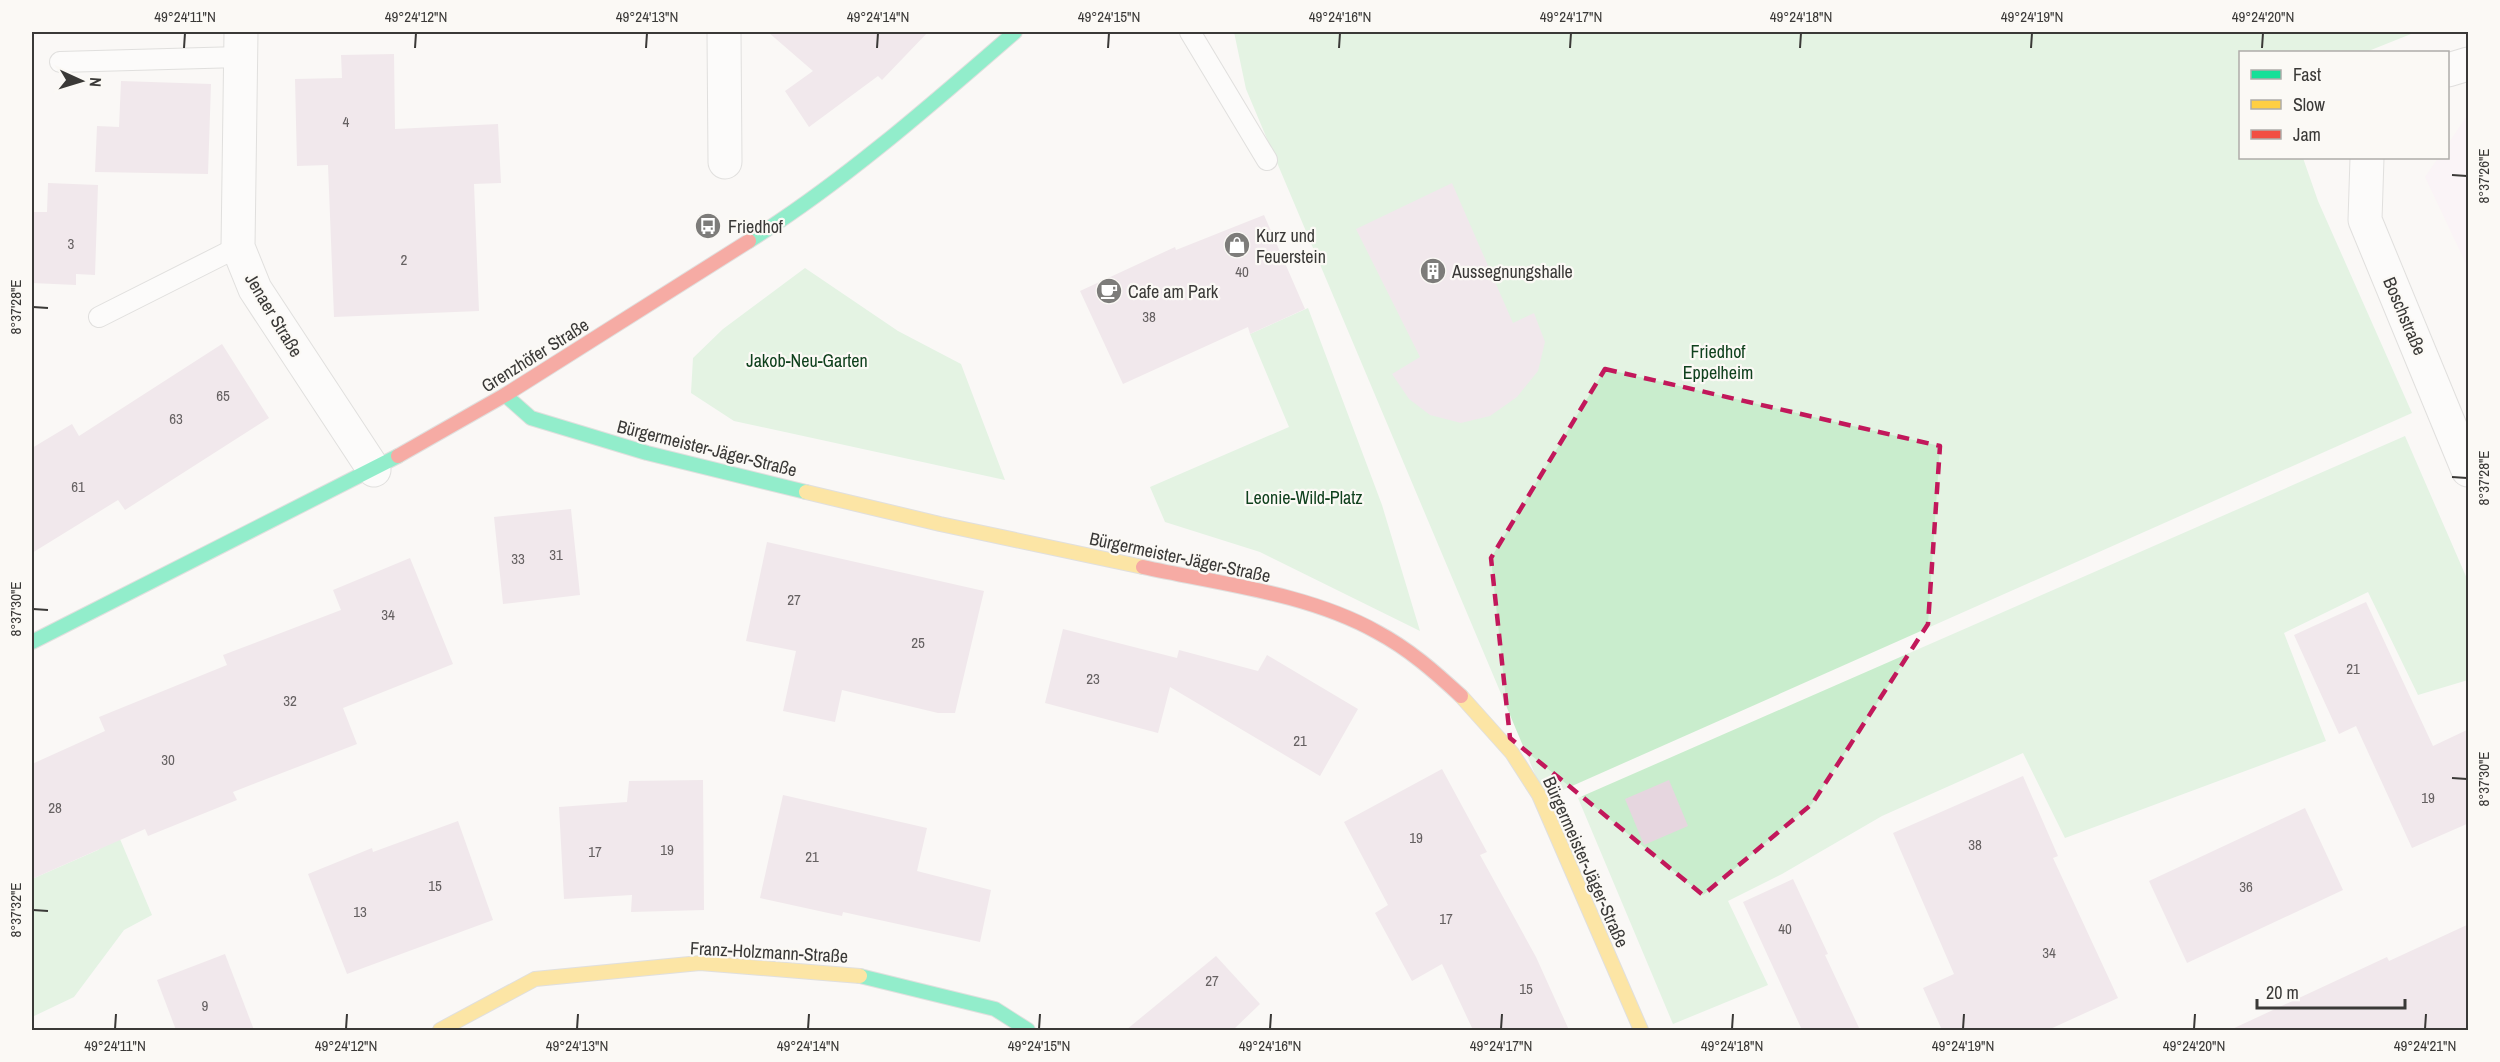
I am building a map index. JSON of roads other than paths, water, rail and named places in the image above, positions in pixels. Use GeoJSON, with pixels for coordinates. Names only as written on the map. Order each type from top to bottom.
{"type":"FeatureCollection","features":[{"type":"Feature","properties":{"kind":"street"},"geometry":{"type":"LineString","coordinates":[[724,32],[725,162]]}},
{"type":"Feature","properties":{"kind":"street","name":"Grenzhöfer Straße"},"geometry":{"type":"LineString","coordinates":[[32,642],[374,470],[505,396],[783,220],[940,97],[1015,32]]}},
{"type":"Feature","properties":{"kind":"street","name":"Jenaer Straße"},"geometry":{"type":"LineString","coordinates":[[240,44],[238,247],[255,289],[374,470]]}},
{"type":"Feature","properties":{"kind":"street"},"geometry":{"type":"LineString","coordinates":[[2449,70],[2469,64]]}},
{"type":"Feature","properties":{"kind":"street","name":"Boschstraße"},"geometry":{"type":"LineString","coordinates":[[2367,159],[2364,220],[2469,470]]}},
{"type":"Feature","properties":{"kind":"street","name":"Bürgermeister-Jäger-Straße"},"geometry":{"type":"LineString","coordinates":[[505,396],[531,418],[646,453],[940,524],[1305,602],[1376,630],[1420,659],[1473,707],[1512,753],[1539,795],[1641,1030]]}},
{"type":"Feature","properties":{"kind":"street","name":"Franz-Holzmann-Straße"},"geometry":{"type":"LineString","coordinates":[[440,1030],[535,979],[700,963],[863,976],[995,1009],[1028,1030]]}},
{"type":"Feature","properties":{"kind":"lane"},"geometry":{"type":"LineString","coordinates":[[1190,32],[1267,160]]}},
{"type":"Feature","properties":{"kind":"lane"},"geometry":{"type":"LineString","coordinates":[[60,62],[240,44]]}},
{"type":"Feature","properties":{"kind":"lane"},"geometry":{"type":"LineString","coordinates":[[99,317],[238,247]]}},
{"type":"Feature","properties":{"kind":"place","name":"Friedhof"},"geometry":{"type":"Point","coordinates":[708,226]}},
{"type":"Feature","properties":{"kind":"place","name":"Kurz und Feuerstein"},"geometry":{"type":"Point","coordinates":[1237,245]}},
{"type":"Feature","properties":{"kind":"place","name":"Aussegnungshalle"},"geometry":{"type":"Point","coordinates":[1433,271]}},
{"type":"Feature","properties":{"kind":"place","name":"Cafe am Park"},"geometry":{"type":"Point","coordinates":[1109,291]}},
{"type":"Feature","properties":{"kind":"park label","name":"Jakob-Neu-Garten"},"geometry":{"type":"Point","coordinates":[807,360]}},
{"type":"Feature","properties":{"kind":"park label","name":"Friedhof Eppelheim"},"geometry":{"type":"Point","coordinates":[1718,361]}},
{"type":"Feature","properties":{"kind":"park label","name":"Leonie-Wild-Platz"},"geometry":{"type":"Point","coordinates":[1304,497]}}]}
